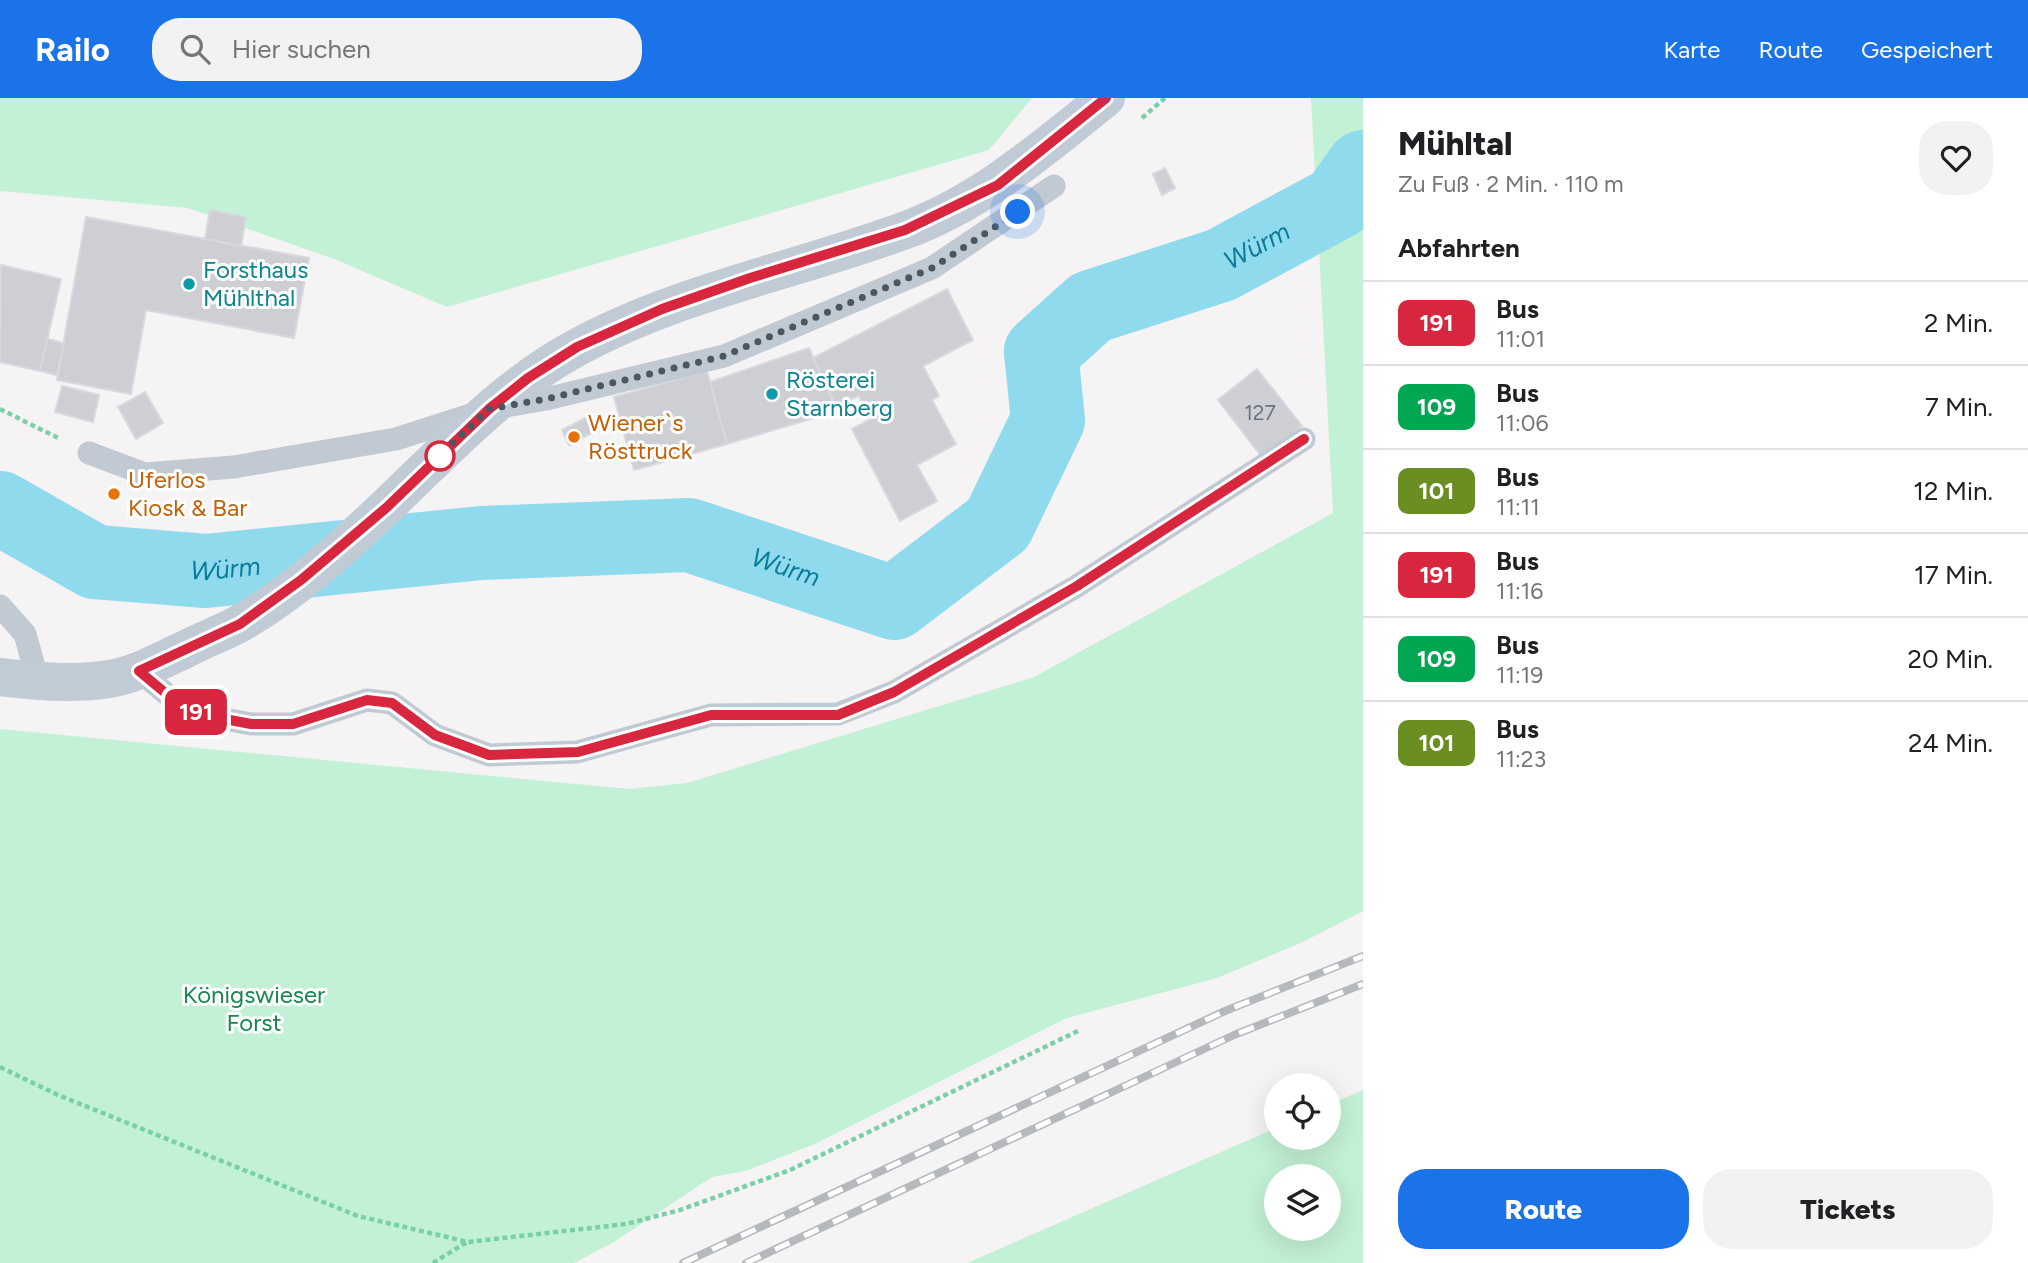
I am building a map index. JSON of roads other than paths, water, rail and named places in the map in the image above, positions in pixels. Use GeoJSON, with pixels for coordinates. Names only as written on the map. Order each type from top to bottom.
{"type":"FeatureCollection","features":[{"type":"Feature","properties":{"kind":"main road"},"geometry":{"type":"LineString","coordinates":[[0,677],[75,683],[113,679],[139,671],[240,624],[301,580],[386,508],[489,409],[528,378],[577,347],[662,309],[750,278],[905,230],[998,185],[1106,98]]}},
{"type":"Feature","properties":{"kind":"lane"},"geometry":{"type":"LineString","coordinates":[[89,453],[145,474],[234,467],[396,439],[489,409],[546,399],[724,356],[932,268],[1054,186]]}},
{"type":"Feature","properties":{"kind":"lane"},"geometry":{"type":"LineString","coordinates":[[139,671],[169,696],[198,714],[251,724],[293,724],[367,700],[392,703],[435,735],[489,755],[578,752],[711,715],[838,715],[894,692],[1077,586],[1304,439]]}},
{"type":"Feature","properties":{"kind":"lane"},"geometry":{"type":"LineString","coordinates":[[0,606],[25,634],[38,681]]}},
{"type":"Feature","properties":{"kind":"waterway","name":"Würm"},"geometry":{"type":"LineString","coordinates":[[0,508],[95,562],[206,571],[481,543],[689,535],[894,603],[998,524],[1048,420],[1041,352],[1091,307],[1221,265],[1338,202],[1363,167]]}},
{"type":"Feature","properties":{"kind":"railway"},"geometry":{"type":"LineString","coordinates":[[683,1263],[1225,1011],[1363,956]]}},
{"type":"Feature","properties":{"kind":"railway"},"geometry":{"type":"LineString","coordinates":[[746,1263],[1234,1035],[1363,984]]}},
{"type":"Feature","properties":{"kind":"place","name":"Forsthaus Mühlthal"},"geometry":{"type":"Point","coordinates":[189,284]}},
{"type":"Feature","properties":{"kind":"place","name":"Rösterei Starnberg"},"geometry":{"type":"Point","coordinates":[772,394]}},
{"type":"Feature","properties":{"kind":"place","name":"Wienerˋs Rösttruck"},"geometry":{"type":"Point","coordinates":[574,437]}},
{"type":"Feature","properties":{"kind":"place","name":"Uferlos Kiosk & Bar"},"geometry":{"type":"Point","coordinates":[114,494]}},
{"type":"Feature","properties":{"kind":"park label","name":"Königswieser Forst"},"geometry":{"type":"Point","coordinates":[254,1009]}}]}
